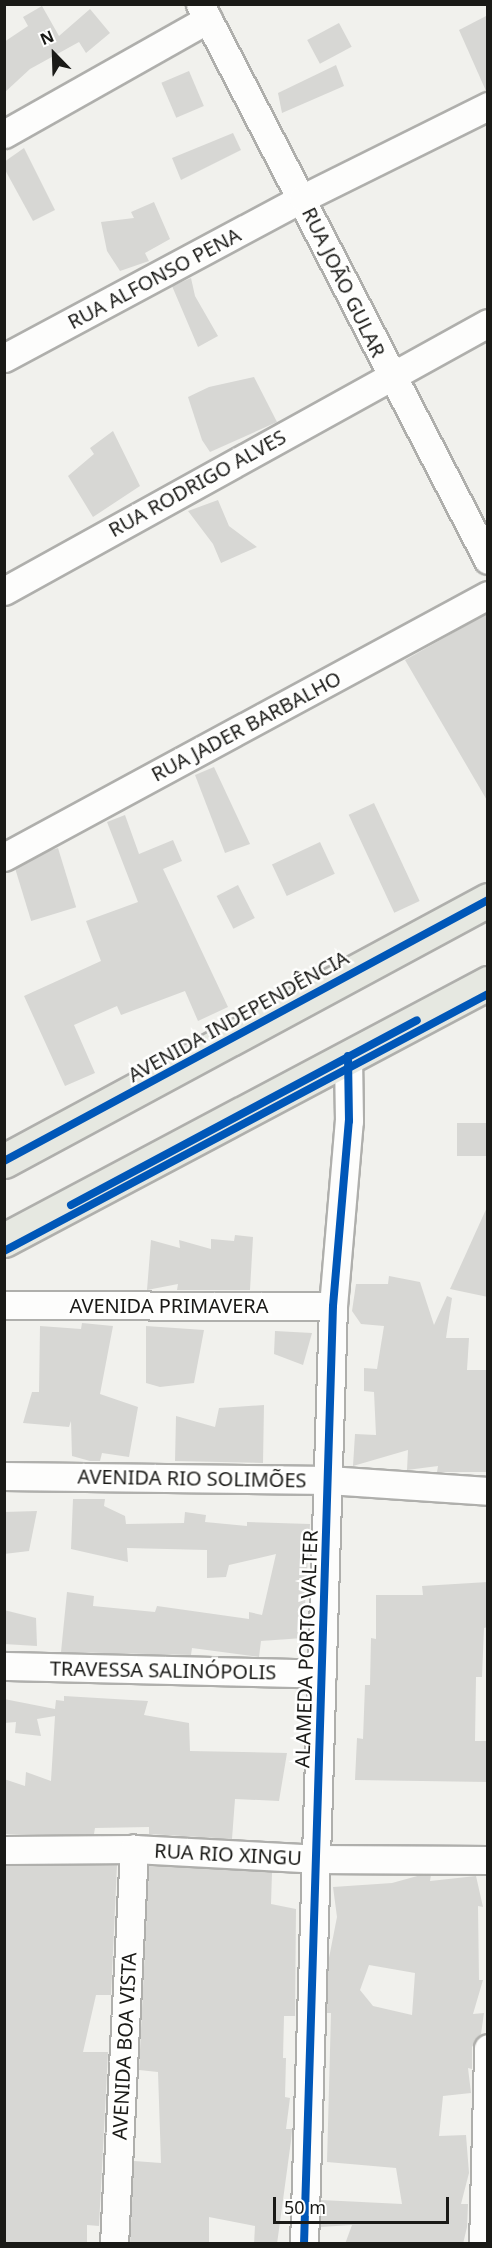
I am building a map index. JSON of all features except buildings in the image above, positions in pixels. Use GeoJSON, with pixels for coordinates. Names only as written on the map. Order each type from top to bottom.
{"type":"FeatureCollection","features":[{"type":"Feature","properties":{"kind":"main road","name":"AVENIDA INDEPENDÊNCIA"},"geometry":{"type":"LineString","coordinates":[[4,1161],[488,900]]}},
{"type":"Feature","properties":{"kind":"main road"},"geometry":{"type":"LineString","coordinates":[[4,1240],[488,983]]}},
{"type":"Feature","properties":{"kind":"street"},"geometry":{"type":"LineString","coordinates":[[4,134],[204,12]]}},
{"type":"Feature","properties":{"kind":"street","name":"RUA JOÃO GULAR"},"geometry":{"type":"LineString","coordinates":[[204,12],[303,198],[389,374],[488,560]]}},
{"type":"Feature","properties":{"kind":"street","name":"RUA ALFONSO PENA"},"geometry":{"type":"LineString","coordinates":[[4,358],[303,198],[488,106]]}},
{"type":"Feature","properties":{"kind":"street","name":"RUA RODRIGO ALVES"},"geometry":{"type":"LineString","coordinates":[[4,591],[389,374],[488,323]]}},
{"type":"Feature","properties":{"kind":"street","name":"RUA JADER BARBALHO"},"geometry":{"type":"LineString","coordinates":[[4,856],[488,595]]}},
{"type":"Feature","properties":{"kind":"street","name":"ALAMEDA PORTO VALTER"},"geometry":{"type":"LineString","coordinates":[[304,2244],[333,1306],[349,1121],[348,1056]]}},
{"type":"Feature","properties":{"kind":"street","name":"AVENIDA PRIMAVERA"},"geometry":{"type":"LineString","coordinates":[[4,1305],[333,1306]]}},
{"type":"Feature","properties":{"kind":"street","name":"AVENIDA RIO SOLIMÕES"},"geometry":{"type":"LineString","coordinates":[[4,1476],[328,1480],[488,1491]]}},
{"type":"Feature","properties":{"kind":"street","name":"TRAVESSA SALINÓPOLIS"},"geometry":{"type":"LineString","coordinates":[[4,1666],[322,1674]]}},
{"type":"Feature","properties":{"kind":"street","name":"RUA RIO XINGU"},"geometry":{"type":"LineString","coordinates":[[4,1850],[134,1849],[316,1858],[488,1860]]}},
{"type":"Feature","properties":{"kind":"street","name":"AVENIDA BOA VISTA"},"geometry":{"type":"LineString","coordinates":[[114,2244],[134,1849]]}},
{"type":"Feature","properties":{"kind":"street"},"geometry":{"type":"LineString","coordinates":[[483,2244],[488,2048]]}},
{"type":"Feature","properties":{"kind":"cycle path"},"geometry":{"type":"LineString","coordinates":[[4,1161],[488,900]]}},
{"type":"Feature","properties":{"kind":"cycle path"},"geometry":{"type":"LineString","coordinates":[[4,1251],[488,994]]}},
{"type":"Feature","properties":{"kind":"cycle path"},"geometry":{"type":"LineString","coordinates":[[71,1205],[417,1020]]}},
{"type":"Feature","properties":{"kind":"cycle path"},"geometry":{"type":"LineString","coordinates":[[304,2244],[333,1306],[349,1121],[348,1056]]}}]}
